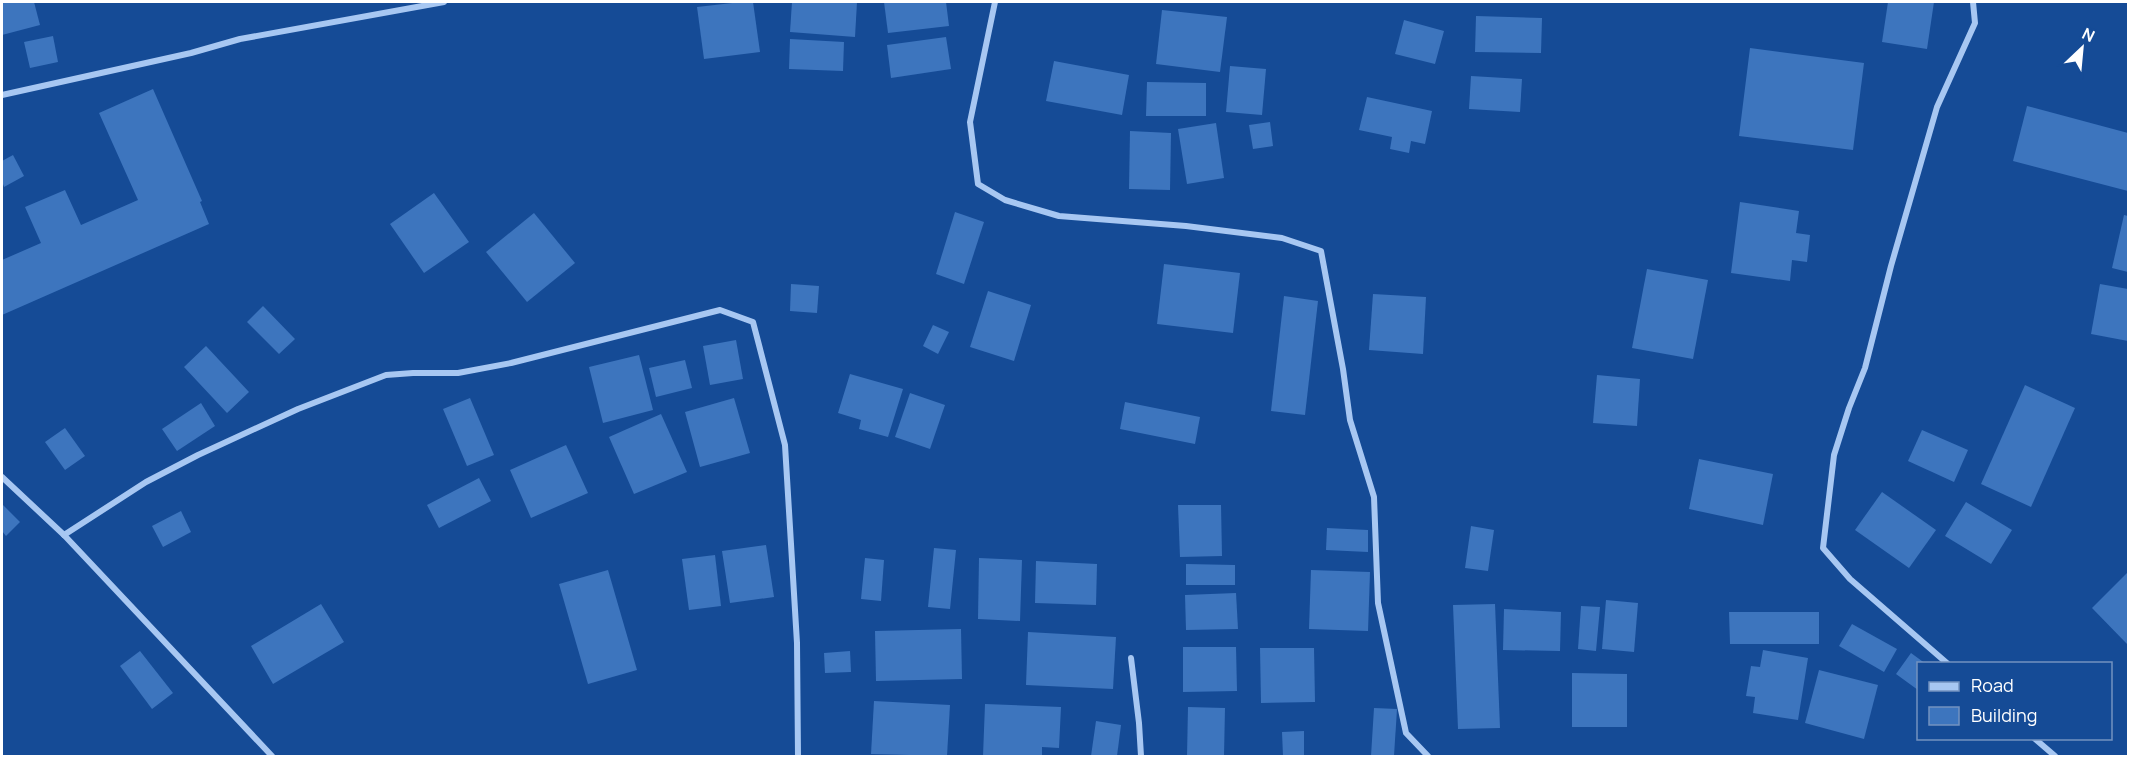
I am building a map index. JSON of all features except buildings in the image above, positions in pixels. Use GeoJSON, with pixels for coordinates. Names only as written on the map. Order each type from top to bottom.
{"type":"FeatureCollection","features":[{"type":"Feature","properties":{"kind":"street"},"geometry":{"type":"LineString","coordinates":[[2,95],[191,53],[240,39],[444,2]]}},
{"type":"Feature","properties":{"kind":"street"},"geometry":{"type":"LineString","coordinates":[[995,2],[970,122],[973,159],[978,183],[1005,200],[1059,216],[1186,226],[1282,238],[1321,251],[1350,420],[1374,497],[1378,603],[1406,733],[1428,756]]}},
{"type":"Feature","properties":{"kind":"street"},"geometry":{"type":"LineString","coordinates":[[1947,662],[1850,579],[1822,548],[1834,455],[1849,408],[1866,368],[1891,266],[1937,107],[1975,23],[1973,2]]}},
{"type":"Feature","properties":{"kind":"street"},"geometry":{"type":"LineString","coordinates":[[64,535],[146,482],[198,455],[298,410],[386,375],[458,373],[511,363],[720,309],[753,322],[785,445],[797,643],[798,756]]}},
{"type":"Feature","properties":{"kind":"street"},"geometry":{"type":"LineString","coordinates":[[2,477],[64,535],[272,756]]}},
{"type":"Feature","properties":{"kind":"street"},"geometry":{"type":"LineString","coordinates":[[1131,658],[1141,756]]}},
{"type":"Feature","properties":{"kind":"street"},"geometry":{"type":"LineString","coordinates":[[2036,740],[2055,756]]}}]}
